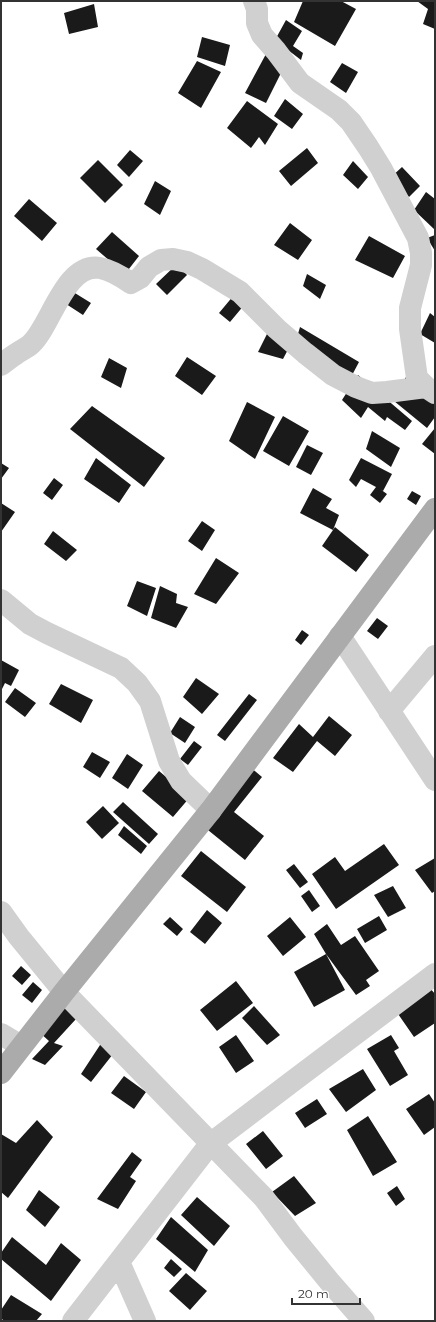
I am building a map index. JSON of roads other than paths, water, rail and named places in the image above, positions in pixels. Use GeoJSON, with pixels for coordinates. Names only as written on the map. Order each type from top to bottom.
{"type":"FeatureCollection","features":[{"type":"Feature","properties":{"kind":"main road"},"geometry":{"type":"LineString","coordinates":[[1,1073],[64,992],[211,810],[435,509]]}},
{"type":"Feature","properties":{"kind":"street"},"geometry":{"type":"LineString","coordinates":[[254,1],[257,9],[257,23],[262,35],[300,83],[339,110],[351,122],[381,168],[418,238],[421,253],[421,266],[410,308],[410,329],[417,378],[430,390]]}},
{"type":"Feature","properties":{"kind":"street"},"geometry":{"type":"LineString","coordinates":[[1,365],[15,354],[32,344],[60,296],[74,278],[86,269],[100,268],[131,283],[140,278],[149,267],[161,260],[172,259],[192,264],[240,292],[277,329],[304,353],[333,375],[356,387],[372,393],[430,390]]}},
{"type":"Feature","properties":{"kind":"street"},"geometry":{"type":"LineString","coordinates":[[1,600],[30,624],[47,634],[121,668],[137,683],[150,702],[169,761],[181,781],[211,810]]}},
{"type":"Feature","properties":{"kind":"street"},"geometry":{"type":"LineString","coordinates":[[340,636],[435,780]]}},
{"type":"Feature","properties":{"kind":"street"},"geometry":{"type":"LineString","coordinates":[[389,711],[435,656]]}},
{"type":"Feature","properties":{"kind":"street"},"geometry":{"type":"LineString","coordinates":[[1,912],[19,937],[64,992],[264,1198],[320,1270],[364,1321]]}},
{"type":"Feature","properties":{"kind":"street"},"geometry":{"type":"LineString","coordinates":[[73,1321],[210,1144],[435,974]]}},
{"type":"Feature","properties":{"kind":"street"},"geometry":{"type":"LineString","coordinates":[[1,1034],[21,1046]]}},
{"type":"Feature","properties":{"kind":"street"},"geometry":{"type":"LineString","coordinates":[[119,1262],[145,1321]]}}]}
